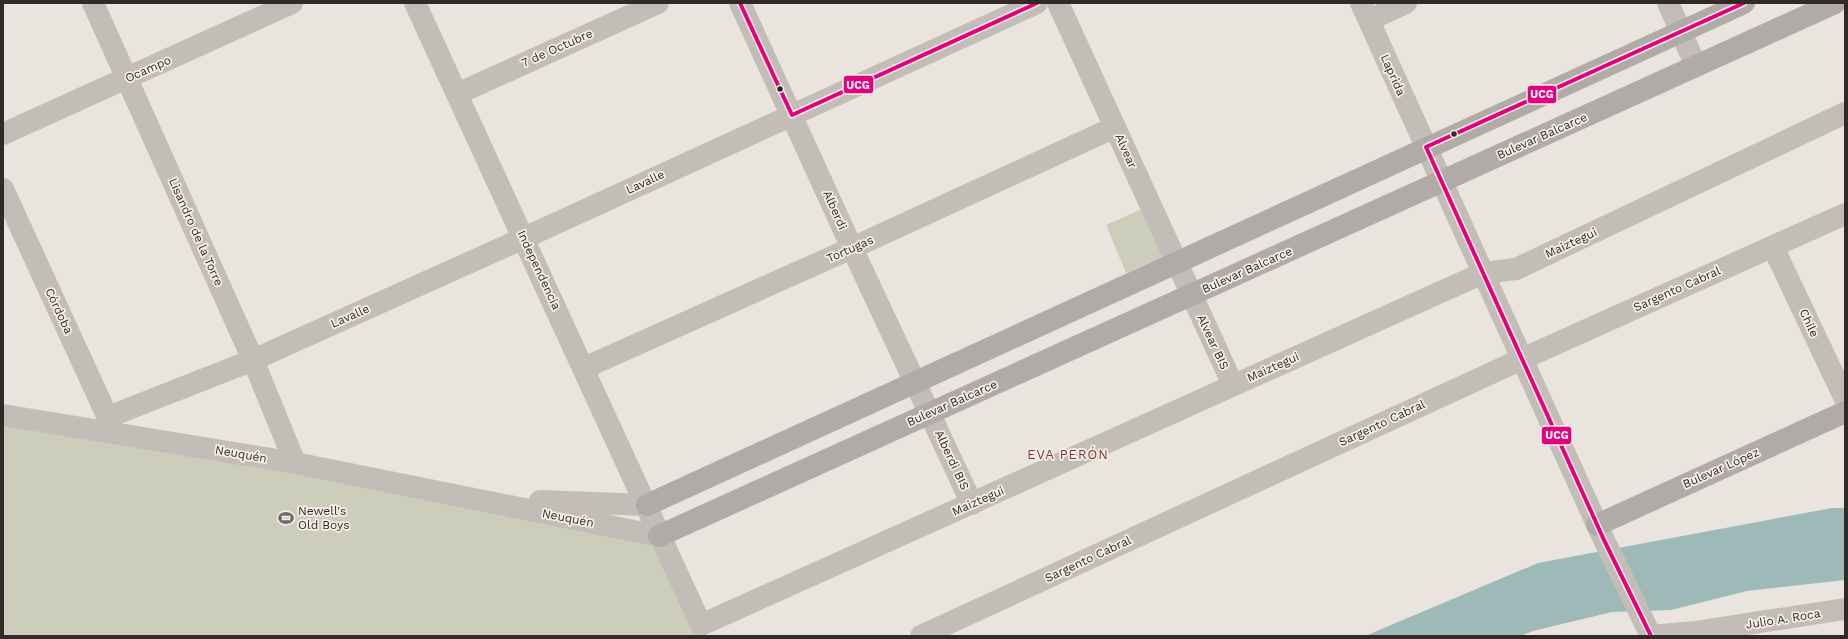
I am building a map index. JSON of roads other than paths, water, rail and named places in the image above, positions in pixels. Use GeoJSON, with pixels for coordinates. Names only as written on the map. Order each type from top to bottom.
{"type":"FeatureCollection","features":[{"type":"Feature","properties":{"kind":"main road"},"geometry":{"type":"LineString","coordinates":[[647,505],[1426,147],[1744,3]]}},
{"type":"Feature","properties":{"kind":"main road","name":"Bulevar Balcarce"},"geometry":{"type":"LineString","coordinates":[[660,537],[1192,297],[1442,181],[1835,3]]}},
{"type":"Feature","properties":{"kind":"main road","name":"Bulevar López"},"geometry":{"type":"LineString","coordinates":[[1601,532],[1845,412]]}},
{"type":"Feature","properties":{"kind":"street","name":"Lisandro de la Torre"},"geometry":{"type":"LineString","coordinates":[[93,3],[253,360],[295,462]]}},
{"type":"Feature","properties":{"kind":"street","name":"Ocampo"},"geometry":{"type":"LineString","coordinates":[[3,134],[292,3]]}},
{"type":"Feature","properties":{"kind":"street","name":"Independencia"},"geometry":{"type":"LineString","coordinates":[[415,3],[701,625]]}},
{"type":"Feature","properties":{"kind":"street","name":"7 de Octubre"},"geometry":{"type":"LineString","coordinates":[[457,94],[658,3]]}},
{"type":"Feature","properties":{"kind":"street","name":"Alberdi"},"geometry":{"type":"LineString","coordinates":[[740,3],[852,248],[931,415]]}},
{"type":"Feature","properties":{"kind":"street","name":"Lavalle"},"geometry":{"type":"LineString","coordinates":[[111,425],[1037,3]]}},
{"type":"Feature","properties":{"kind":"street","name":"Alvear"},"geometry":{"type":"LineString","coordinates":[[1058,3],[1192,297]]}},
{"type":"Feature","properties":{"kind":"street"},"geometry":{"type":"LineString","coordinates":[[1365,12],[1406,3]]}},
{"type":"Feature","properties":{"kind":"street"},"geometry":{"type":"LineString","coordinates":[[1668,3],[1696,66]]}},
{"type":"Feature","properties":{"kind":"street","name":"Laprida"},"geometry":{"type":"LineString","coordinates":[[1365,12],[1482,271]]}},
{"type":"Feature","properties":{"kind":"street","name":"Maiztegui"},"geometry":{"type":"LineString","coordinates":[[701,625],[972,504],[1482,271],[1516,269],[1845,113]]}},
{"type":"Feature","properties":{"kind":"street","name":"Tortugas"},"geometry":{"type":"LineString","coordinates":[[584,368],[852,248],[1115,127]]}},
{"type":"Feature","properties":{"kind":"street","name":"Córdoba"},"geometry":{"type":"LineString","coordinates":[[3,189],[111,425]]}},
{"type":"Feature","properties":{"kind":"street","name":"Sargento Cabral"},"geometry":{"type":"LineString","coordinates":[[920,636],[1522,359],[1845,214]]}},
{"type":"Feature","properties":{"kind":"street","name":"Chile"},"geometry":{"type":"LineString","coordinates":[[1773,247],[1845,399]]}},
{"type":"Feature","properties":{"kind":"street"},"geometry":{"type":"LineString","coordinates":[[1482,271],[1650,636]]}},
{"type":"Feature","properties":{"kind":"street","name":"Alvear BIS"},"geometry":{"type":"LineString","coordinates":[[1192,297],[1233,385]]}},
{"type":"Feature","properties":{"kind":"street","name":"Neuquén"},"geometry":{"type":"LineString","coordinates":[[3,415],[111,425],[660,537]]}},
{"type":"Feature","properties":{"kind":"street","name":"Alberdi BIS"},"geometry":{"type":"LineString","coordinates":[[931,415],[972,504]]}},
{"type":"Feature","properties":{"kind":"street","name":"Neuquén"},"geometry":{"type":"LineString","coordinates":[[477,499],[647,505]]}},
{"type":"Feature","properties":{"kind":"street","name":"Julio A. Roca"},"geometry":{"type":"LineString","coordinates":[[1650,636],[1695,632],[1845,609]]}},
{"type":"Feature","properties":{"kind":"water"},"geometry":{"type":"Polygon","coordinates":[[[1832,508],[1845,508],[1845,580],[1747,591],[1671,610],[1612,612],[1533,631],[1520,636],[1365,636],[1538,563],[1832,508]]]}},
{"type":"Feature","properties":{"kind":"place","name":"Newell's Old Boys"},"geometry":{"type":"Point","coordinates":[286,518]}},
{"type":"Feature","properties":{"kind":"district","name":"EVA PERÓN"},"geometry":{"type":"Point","coordinates":[1068,454]}}]}
